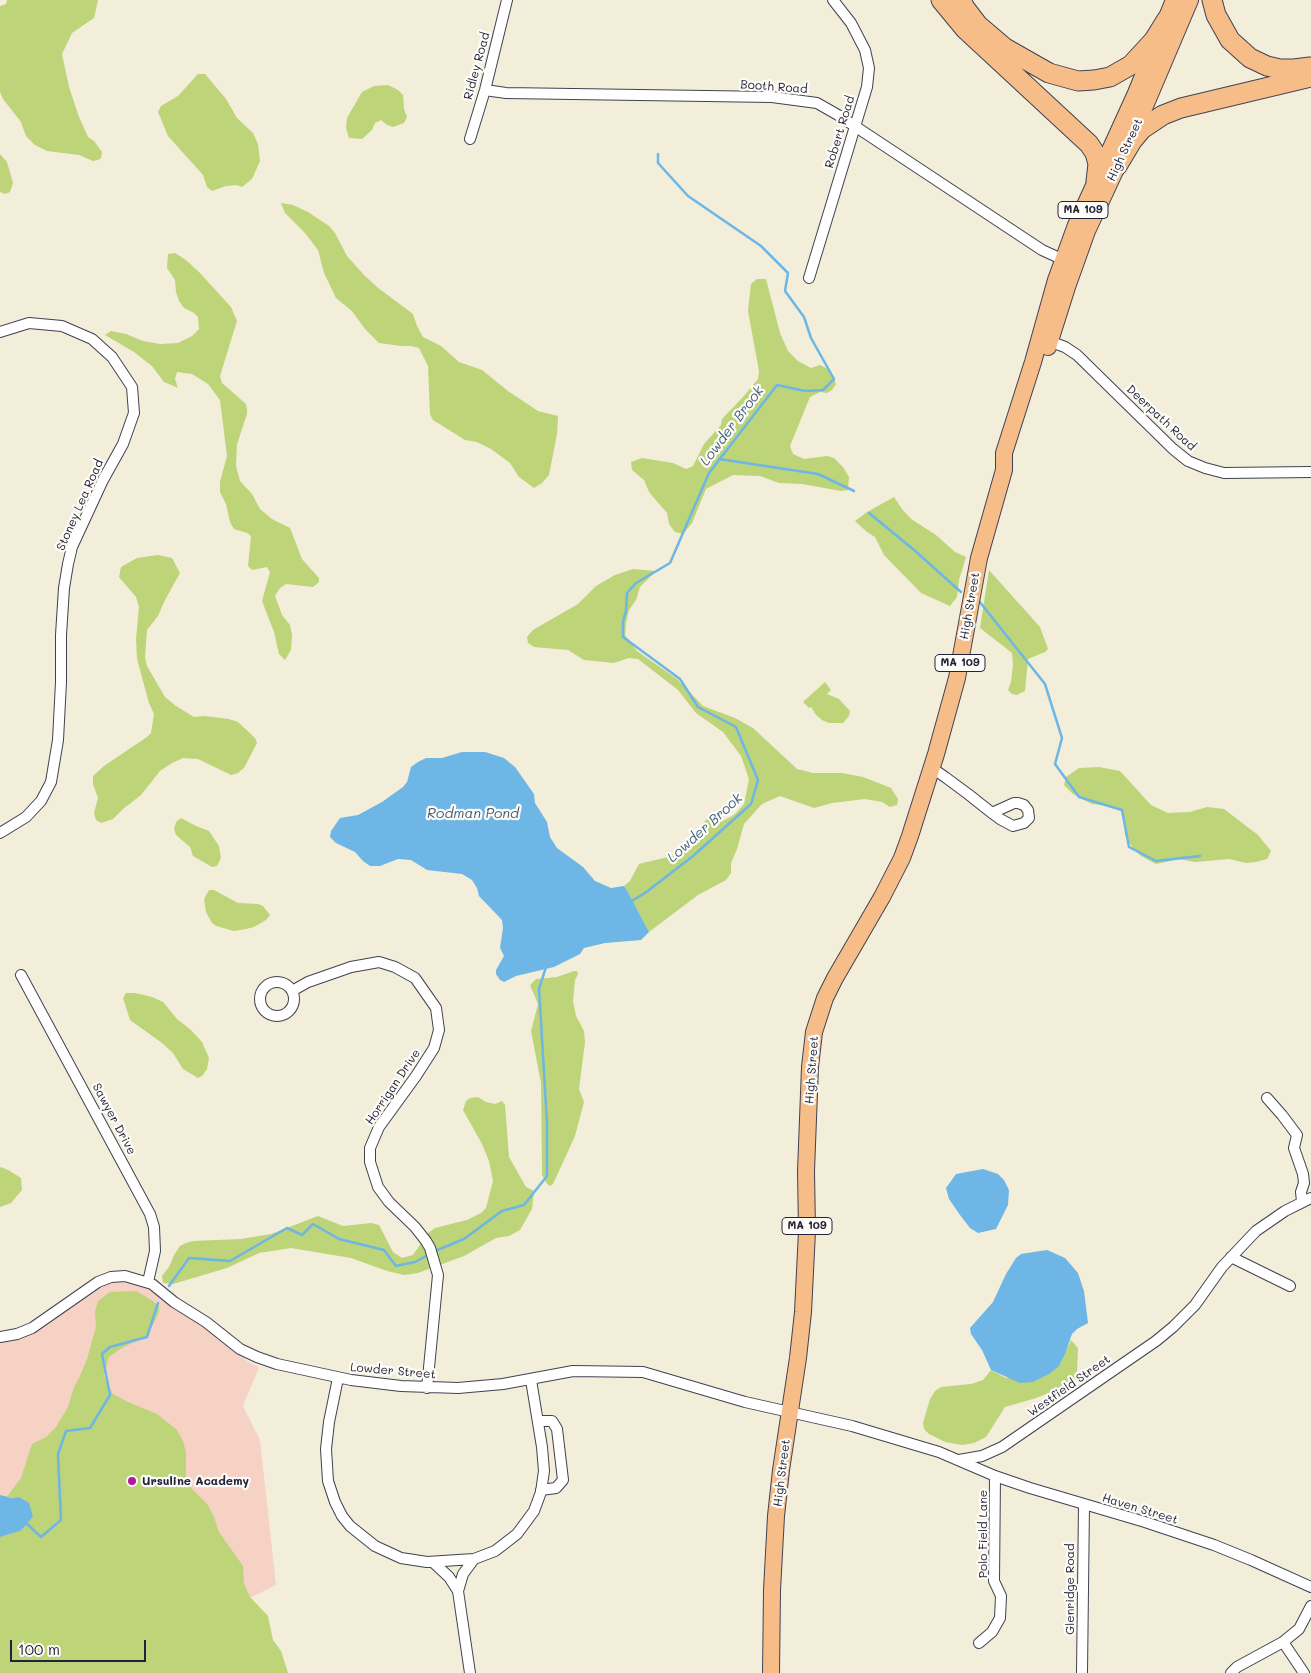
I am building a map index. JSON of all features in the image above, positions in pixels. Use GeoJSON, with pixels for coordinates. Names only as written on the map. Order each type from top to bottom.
{"type":"FeatureCollection","features":[{"type":"Feature","properties":{"kind":"highway"},"geometry":{"type":"LineString","coordinates":[[940,0],[965,29],[1089,144],[1095,153],[1098,164],[1096,181]]}},
{"type":"Feature","properties":{"kind":"highway"},"geometry":{"type":"LineString","coordinates":[[961,0],[978,25],[1005,48],[1049,73],[1078,81],[1110,76],[1131,65],[1154,40],[1167,19]]}},
{"type":"Feature","properties":{"kind":"highway"},"geometry":{"type":"LineString","coordinates":[[1212,0],[1216,15],[1230,40],[1250,58],[1267,66],[1280,69],[1294,70],[1311,67]]}},
{"type":"Feature","properties":{"kind":"highway"},"geometry":{"type":"LineString","coordinates":[[1117,166],[1132,141],[1142,129],[1162,115],[1181,108],[1311,77]]}},
{"type":"Feature","properties":{"kind":"main road","name":"High Street"},"geometry":{"type":"LineString","coordinates":[[771,1673],[772,1590],[776,1516],[803,1312],[807,1231],[806,1171],[813,1037],[825,998],[902,858],[932,768],[957,678],[979,558],[992,505],[1004,470],[1014,456],[1068,262],[1096,181],[1136,93],[1174,0]]}},
{"type":"Feature","properties":{"kind":"main road","name":"High Street"},"geometry":{"type":"LineString","coordinates":[[1068,262],[1087,230],[1117,166],[1190,0]]}},
{"type":"Feature","properties":{"kind":"street","name":"Ridley Road"},"geometry":{"type":"LineString","coordinates":[[470,138],[485,90],[508,0]]}},
{"type":"Feature","properties":{"kind":"street","name":"Robert Road"},"geometry":{"type":"LineString","coordinates":[[809,278],[867,87],[869,68],[865,50],[851,23],[833,0]]}},
{"type":"Feature","properties":{"kind":"street","name":"Booth Road"},"geometry":{"type":"LineString","coordinates":[[485,90],[506,93],[772,97],[817,103],[855,126],[1042,250],[1068,262]]}},
{"type":"Feature","properties":{"kind":"street","name":"Stoney Lea Road"},"geometry":{"type":"LineString","coordinates":[[0,332],[29,323],[62,326],[92,339],[112,357],[132,387],[134,413],[123,444],[103,480],[72,546],[64,588],[60,635],[61,682],[58,740],[51,782],[41,801],[26,817],[0,833]]}},
{"type":"Feature","properties":{"kind":"street","name":"Deerpath Road"},"geometry":{"type":"LineString","coordinates":[[1045,340],[1065,347],[1077,355],[1173,449],[1188,461],[1224,473],[1311,472]]}},
{"type":"Feature","properties":{"kind":"street"},"geometry":{"type":"LineString","coordinates":[[932,768],[992,813]]}},
{"type":"Feature","properties":{"kind":"street","name":"Horrigan Drive"},"geometry":{"type":"LineString","coordinates":[[292,991],[308,982],[351,967],[379,962],[395,967],[414,978],[436,1008],[438,1030],[434,1048],[379,1127],[370,1148],[370,1162],[378,1187],[389,1202],[415,1227],[432,1253],[438,1275],[427,1388]]}},
{"type":"Feature","properties":{"kind":"street","name":"Sawyer Drive"},"geometry":{"type":"LineString","coordinates":[[21,975],[150,1214],[154,1227],[155,1251],[148,1282]]}},
{"type":"Feature","properties":{"kind":"street"},"geometry":{"type":"LineString","coordinates":[[1267,1098],[1297,1135],[1294,1148],[1303,1174],[1304,1183],[1301,1192],[1307,1200]]}},
{"type":"Feature","properties":{"kind":"street","name":"Westfield Street"},"geometry":{"type":"LineString","coordinates":[[959,1460],[982,1456],[1002,1447],[1156,1341],[1195,1305],[1231,1257],[1256,1230],[1271,1219],[1307,1200]]}},
{"type":"Feature","properties":{"kind":"street"},"geometry":{"type":"LineString","coordinates":[[1231,1257],[1290,1286]]}},
{"type":"Feature","properties":{"kind":"street","name":"Lowder Street"},"geometry":{"type":"LineString","coordinates":[[0,1337],[17,1334],[32,1328],[91,1286],[105,1279],[124,1276],[148,1282],[174,1302],[206,1322],[240,1349],[277,1364],[338,1378],[376,1384],[427,1388],[489,1386],[573,1372],[643,1372],[731,1399],[790,1412]]}},
{"type":"Feature","properties":{"kind":"street"},"geometry":{"type":"LineString","coordinates":[[338,1378],[329,1422],[326,1449],[328,1481],[338,1509],[350,1526],[375,1546],[400,1558],[420,1562],[474,1559],[495,1551],[518,1534],[534,1511],[541,1490],[544,1457],[531,1380]]}},
{"type":"Feature","properties":{"kind":"street"},"geometry":{"type":"LineString","coordinates":[[790,1412],[852,1426],[939,1452],[959,1460]]}},
{"type":"Feature","properties":{"kind":"street"},"geometry":{"type":"LineString","coordinates":[[538,1421],[552,1421],[557,1429],[563,1480],[556,1488],[541,1490]]}},
{"type":"Feature","properties":{"kind":"street","name":"Haven Street"},"geometry":{"type":"LineString","coordinates":[[959,1460],[995,1476],[1214,1545],[1311,1587]]}},
{"type":"Feature","properties":{"kind":"street","name":"Polo Field Lane"},"geometry":{"type":"LineString","coordinates":[[979,1643],[992,1632],[1000,1618],[1000,1596],[994,1582],[995,1476]]}},
{"type":"Feature","properties":{"kind":"street","name":"Glenridge Road"},"geometry":{"type":"LineString","coordinates":[[1082,1673],[1084,1505]]}},
{"type":"Feature","properties":{"kind":"street"},"geometry":{"type":"LineString","coordinates":[[458,1591],[463,1574],[474,1559]]}},
{"type":"Feature","properties":{"kind":"street"},"geometry":{"type":"LineString","coordinates":[[434,1562],[449,1577],[458,1591],[470,1673]]}},
{"type":"Feature","properties":{"kind":"street"},"geometry":{"type":"LineString","coordinates":[[1231,1673],[1237,1667],[1283,1642],[1299,1629],[1311,1606]]}},
{"type":"Feature","properties":{"kind":"street"},"geometry":{"type":"LineString","coordinates":[[1283,1642],[1304,1673]]}},
{"type":"Feature","properties":{"kind":"shaded area","name":"Ursuline Academy"},"geometry":{"type":"Polygon","coordinates":[[[124,1281],[149,1289],[171,1307],[210,1331],[247,1361],[259,1367],[243,1406],[260,1440],[276,1585],[173,1636],[0,1550],[0,1342],[18,1339],[34,1333],[100,1286],[124,1281]]]}},
{"type":"Feature","properties":{"kind":"green space"},"geometry":{"type":"Polygon","coordinates":[[[7,0],[98,0],[94,18],[72,33],[62,54],[69,87],[79,117],[88,137],[94,141],[102,152],[101,158],[98,160],[93,161],[79,155],[47,151],[35,145],[26,136],[21,122],[3,99],[0,92],[0,6],[6,4],[7,0]]]}},
{"type":"Feature","properties":{"kind":"green space"},"geometry":{"type":"Polygon","coordinates":[[[198,74],[205,74],[226,99],[237,118],[253,133],[258,144],[260,161],[252,179],[242,187],[236,185],[226,186],[212,191],[207,187],[203,175],[168,136],[158,112],[161,106],[178,96],[198,74]]]}},
{"type":"Feature","properties":{"kind":"green space"},"geometry":{"type":"Polygon","coordinates":[[[388,85],[403,95],[404,109],[407,117],[404,123],[393,127],[381,120],[375,123],[372,130],[362,139],[349,138],[346,128],[347,118],[362,92],[374,86],[388,85]]]}},
{"type":"Feature","properties":{"kind":"green space"},"geometry":{"type":"Polygon","coordinates":[[[0,154],[7,162],[13,183],[10,192],[5,194],[0,192],[0,154]]]}},
{"type":"Feature","properties":{"kind":"green space"},"geometry":{"type":"Polygon","coordinates":[[[281,203],[293,205],[308,212],[329,226],[335,233],[347,256],[364,275],[413,314],[423,337],[441,346],[459,362],[482,370],[508,391],[538,411],[558,416],[557,434],[549,475],[542,483],[534,488],[519,477],[510,463],[491,449],[477,442],[465,440],[433,420],[430,414],[428,366],[419,348],[379,343],[365,329],[352,311],[336,298],[324,273],[318,250],[305,233],[285,213],[281,203]]]}},
{"type":"Feature","properties":{"kind":"green space"},"geometry":{"type":"Polygon","coordinates":[[[175,253],[199,272],[231,307],[237,321],[220,376],[222,383],[246,404],[247,409],[237,444],[236,466],[240,481],[252,494],[260,509],[272,519],[290,528],[302,559],[319,578],[319,582],[313,587],[286,584],[280,588],[275,596],[282,615],[290,625],[292,635],[291,650],[285,660],[279,654],[274,632],[262,601],[270,572],[267,567],[252,570],[248,566],[251,536],[234,529],[220,492],[220,482],[227,456],[220,400],[208,384],[192,374],[177,372],[175,379],[178,388],[164,382],[152,366],[134,352],[105,335],[111,331],[126,334],[143,341],[160,344],[178,343],[192,336],[199,329],[198,317],[184,308],[179,301],[175,280],[167,268],[168,254],[175,253]]]}},
{"type":"Feature","properties":{"kind":"green space"},"geometry":{"type":"Polygon","coordinates":[[[757,279],[766,279],[780,333],[788,351],[798,361],[811,368],[820,365],[830,370],[836,384],[827,393],[820,392],[810,397],[790,446],[793,454],[804,459],[827,456],[834,458],[849,477],[848,490],[841,491],[802,484],[779,483],[760,476],[733,475],[706,489],[692,523],[683,534],[675,532],[669,524],[667,513],[649,492],[644,480],[632,470],[631,462],[642,458],[673,463],[686,469],[693,466],[704,444],[721,425],[722,419],[758,379],[759,371],[748,311],[751,284],[757,279]]]}},
{"type":"Feature","properties":{"kind":"green space"},"geometry":{"type":"Polygon","coordinates":[[[894,497],[911,519],[936,535],[955,552],[966,557],[959,580],[957,597],[950,606],[921,593],[884,555],[875,537],[855,521],[894,497]]]}},
{"type":"Feature","properties":{"kind":"green space"},"geometry":{"type":"Polygon","coordinates":[[[158,555],[172,558],[180,573],[158,616],[147,630],[145,657],[147,666],[165,697],[176,706],[194,717],[205,716],[238,722],[255,738],[257,743],[244,768],[238,773],[231,775],[198,759],[183,758],[172,763],[160,771],[141,795],[113,819],[101,823],[96,820],[94,813],[98,798],[93,784],[93,776],[151,733],[154,714],[149,703],[137,659],[136,639],[139,607],[136,597],[119,577],[121,567],[137,558],[158,555]]]}},
{"type":"Feature","properties":{"kind":"green space"},"geometry":{"type":"Polygon","coordinates":[[[633,569],[656,571],[640,587],[636,600],[629,610],[625,635],[637,651],[677,679],[703,706],[735,718],[753,728],[797,769],[813,773],[842,773],[863,777],[891,788],[898,799],[897,805],[890,807],[882,802],[865,799],[832,803],[814,808],[780,796],[762,804],[744,824],[731,863],[731,873],[726,880],[698,895],[649,932],[624,886],[630,881],[639,864],[684,853],[692,848],[703,823],[707,819],[725,820],[735,814],[744,804],[749,779],[741,756],[723,732],[696,713],[678,690],[638,659],[629,658],[614,663],[584,660],[568,650],[534,647],[528,643],[527,637],[533,630],[578,604],[596,586],[615,575],[633,569]]]}},
{"type":"Feature","properties":{"kind":"green space"},"geometry":{"type":"Polygon","coordinates":[[[989,570],[1040,627],[1048,649],[1028,659],[1025,691],[1017,695],[1012,694],[1008,690],[1013,665],[1012,653],[980,628],[989,570]]]}},
{"type":"Feature","properties":{"kind":"green space"},"geometry":{"type":"Polygon","coordinates":[[[825,682],[831,690],[827,694],[839,699],[850,711],[849,716],[843,723],[829,723],[822,720],[811,707],[809,708],[803,702],[825,682]]]}},
{"type":"Feature","properties":{"kind":"green space"},"geometry":{"type":"Polygon","coordinates":[[[1099,767],[1120,771],[1151,805],[1168,813],[1190,812],[1207,807],[1224,809],[1258,835],[1271,851],[1267,859],[1246,863],[1229,859],[1195,862],[1179,859],[1156,864],[1141,856],[1132,847],[1125,835],[1122,812],[1113,806],[1092,804],[1073,794],[1064,785],[1066,777],[1079,768],[1099,767]]]}},
{"type":"Feature","properties":{"kind":"green space"},"geometry":{"type":"Polygon","coordinates":[[[181,818],[209,831],[219,846],[221,858],[217,866],[212,867],[193,856],[190,847],[176,835],[174,829],[176,822],[181,818]]]}},
{"type":"Feature","properties":{"kind":"green space"},"geometry":{"type":"Polygon","coordinates":[[[209,890],[214,890],[238,903],[263,906],[270,915],[266,920],[254,927],[246,929],[234,931],[216,926],[212,923],[206,912],[204,899],[209,890]]]}},
{"type":"Feature","properties":{"kind":"green space"},"geometry":{"type":"Polygon","coordinates":[[[577,971],[578,974],[575,980],[573,1001],[576,1016],[584,1031],[585,1042],[579,1089],[584,1102],[575,1136],[553,1184],[550,1186],[542,1175],[541,1083],[531,1031],[538,1004],[530,985],[536,979],[557,977],[577,971]]]}},
{"type":"Feature","properties":{"kind":"green space"},"geometry":{"type":"Polygon","coordinates":[[[126,993],[152,997],[163,1002],[177,1019],[202,1042],[209,1058],[207,1069],[202,1076],[198,1078],[183,1069],[173,1053],[130,1020],[123,998],[126,993]]]}},
{"type":"Feature","properties":{"kind":"green space"},"geometry":{"type":"Polygon","coordinates":[[[478,1097],[486,1102],[495,1104],[502,1101],[505,1105],[509,1157],[526,1187],[534,1191],[532,1209],[520,1230],[509,1236],[496,1238],[464,1256],[418,1273],[404,1275],[351,1258],[291,1248],[259,1253],[227,1268],[173,1284],[163,1283],[162,1276],[169,1267],[174,1255],[180,1246],[186,1243],[241,1239],[271,1234],[318,1216],[343,1226],[371,1223],[379,1225],[393,1252],[402,1258],[413,1255],[428,1233],[435,1228],[467,1220],[481,1213],[486,1208],[493,1181],[489,1161],[463,1110],[466,1101],[470,1098],[478,1097]]]}},
{"type":"Feature","properties":{"kind":"green space"},"geometry":{"type":"Polygon","coordinates":[[[0,1168],[21,1178],[22,1190],[11,1203],[0,1207],[0,1168]]]}},
{"type":"Feature","properties":{"kind":"green space"},"geometry":{"type":"Polygon","coordinates":[[[136,1291],[153,1301],[159,1307],[159,1312],[148,1335],[109,1357],[104,1375],[107,1384],[113,1394],[157,1414],[177,1430],[186,1452],[186,1479],[191,1488],[208,1505],[219,1532],[243,1566],[244,1584],[250,1597],[268,1616],[273,1640],[281,1651],[288,1673],[0,1673],[0,1537],[20,1531],[19,1498],[7,1497],[21,1478],[32,1444],[46,1437],[56,1427],[68,1407],[74,1387],[87,1359],[96,1327],[95,1312],[98,1301],[110,1292],[136,1291]]]}},
{"type":"Feature","properties":{"kind":"green space"},"geometry":{"type":"Polygon","coordinates":[[[1071,1340],[1078,1348],[1077,1371],[1074,1381],[1057,1390],[1005,1407],[986,1437],[974,1443],[962,1445],[945,1442],[929,1434],[924,1429],[923,1423],[930,1399],[935,1391],[941,1387],[971,1384],[983,1380],[991,1370],[1006,1378],[1059,1366],[1071,1340]]]}},
{"type":"Feature","properties":{"kind":"water","name":"Rodman Pond"},"geometry":{"type":"Polygon","coordinates":[[[462,752],[485,752],[504,758],[515,767],[534,794],[535,803],[547,822],[550,837],[557,848],[583,867],[595,881],[611,888],[624,886],[649,932],[641,940],[605,943],[584,948],[580,954],[554,967],[516,976],[504,982],[496,974],[496,970],[504,956],[500,948],[503,928],[502,920],[479,896],[472,880],[462,874],[427,870],[411,860],[398,859],[380,866],[370,866],[355,852],[336,843],[330,837],[331,831],[340,818],[358,815],[382,802],[403,787],[407,782],[411,767],[418,762],[426,758],[442,758],[462,752]]]}},
{"type":"Feature","properties":{"kind":"water"},"geometry":{"type":"Polygon","coordinates":[[[983,1169],[998,1174],[1004,1180],[1009,1190],[1008,1205],[996,1229],[978,1233],[970,1228],[960,1215],[949,1199],[946,1188],[956,1174],[983,1169]]]}},
{"type":"Feature","properties":{"kind":"water"},"geometry":{"type":"Polygon","coordinates":[[[1047,1250],[1065,1258],[1078,1273],[1084,1291],[1088,1323],[1072,1334],[1059,1366],[1049,1374],[1033,1382],[1020,1383],[991,1370],[982,1350],[971,1334],[970,1328],[993,1302],[1016,1258],[1021,1254],[1047,1250]]]}},
{"type":"Feature","properties":{"kind":"water"},"geometry":{"type":"Polygon","coordinates":[[[0,1495],[12,1498],[19,1497],[29,1503],[33,1516],[20,1531],[0,1537],[0,1495]]]}},
{"type":"Feature","properties":{"kind":"waterway","name":"Lowder Brook"},"geometry":{"type":"LineString","coordinates":[[630,902],[645,893],[693,856],[751,804],[758,780],[736,727],[698,707],[680,679],[623,637],[627,593],[636,583],[670,563],[709,473],[777,385],[805,391],[823,390],[834,379],[811,338],[804,317],[785,291],[788,273],[761,246],[688,196],[658,163],[658,154]]}},
{"type":"Feature","properties":{"kind":"waterway"},"geometry":{"type":"LineString","coordinates":[[719,459],[818,474],[854,491]]}},
{"type":"Feature","properties":{"kind":"waterway"},"geometry":{"type":"LineString","coordinates":[[869,513],[961,592]]}},
{"type":"Feature","properties":{"kind":"waterway"},"geometry":{"type":"LineString","coordinates":[[979,601],[1045,684],[1062,738],[1055,764],[1079,797],[1122,810],[1129,847],[1156,861],[1200,856]]}},
{"type":"Feature","properties":{"kind":"waterway","name":"Lowder Brook"},"geometry":{"type":"LineString","coordinates":[[435,1251],[464,1239],[502,1211],[524,1205],[547,1176],[547,1122],[539,989],[546,967]]}},
{"type":"Feature","properties":{"kind":"waterway","name":"Lowder Brook"},"geometry":{"type":"LineString","coordinates":[[169,1286],[189,1258],[230,1261],[287,1228],[302,1235],[313,1224],[339,1239],[384,1250],[396,1266],[415,1262],[430,1254]]}},
{"type":"Feature","properties":{"kind":"waterway","name":"Lowder Brook"},"geometry":{"type":"LineString","coordinates":[[25,1522],[41,1537],[61,1520],[58,1454],[66,1431],[90,1428],[110,1395],[102,1354],[110,1347],[147,1337],[158,1303]]}},
{"type":"Feature","properties":{"kind":"place","name":"Ursuline Academy"},"geometry":{"type":"Point","coordinates":[132,1481]}}]}
